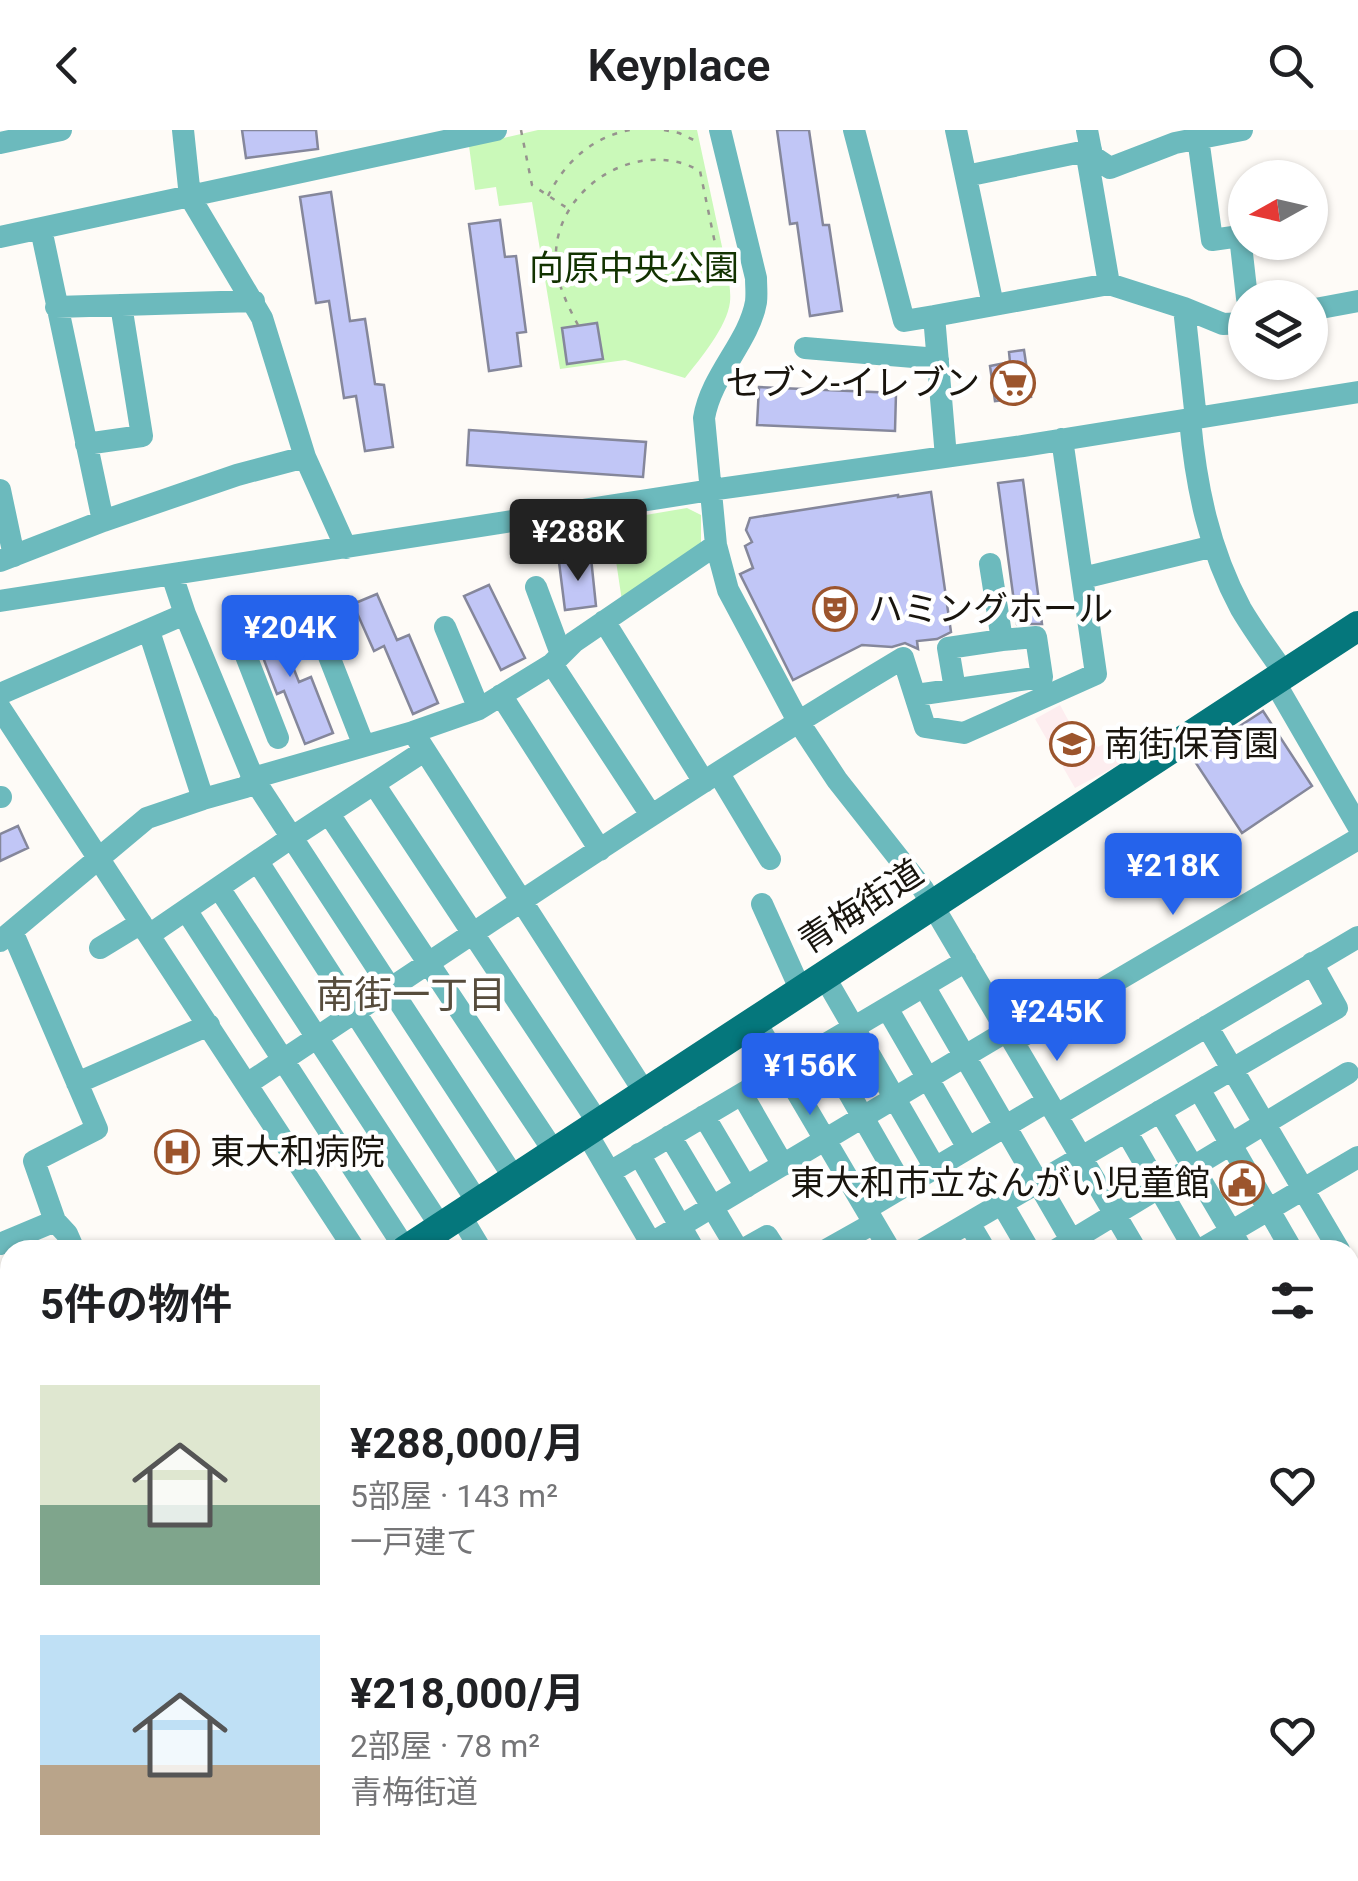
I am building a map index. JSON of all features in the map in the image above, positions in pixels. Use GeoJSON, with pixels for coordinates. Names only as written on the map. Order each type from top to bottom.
{"type":"FeatureCollection","features":[{"type":"Feature","properties":{"kind":"main road","name":"青梅街道"},"geometry":{"type":"LineString","coordinates":[[421,1240],[1358,626]]}},
{"type":"Feature","properties":{"kind":"street"},"geometry":{"type":"LineString","coordinates":[[12,137],[62,130]]}},
{"type":"Feature","properties":{"kind":"street"},"geometry":{"type":"LineString","coordinates":[[183,130],[190,196],[262,318],[306,457],[346,548]]}},
{"type":"Feature","properties":{"kind":"street"},"geometry":{"type":"LineString","coordinates":[[0,237],[496,130]]}},
{"type":"Feature","properties":{"kind":"street"},"geometry":{"type":"LineString","coordinates":[[854,130],[904,320],[1109,284],[1228,324]]}},
{"type":"Feature","properties":{"kind":"street"},"geometry":{"type":"LineString","coordinates":[[956,130],[993,305]]}},
{"type":"Feature","properties":{"kind":"street"},"geometry":{"type":"LineString","coordinates":[[1090,145],[1110,168],[1175,143],[1242,130]]}},
{"type":"Feature","properties":{"kind":"street"},"geometry":{"type":"LineString","coordinates":[[710,137],[756,278],[756,303],[707,400],[704,418],[716,545],[728,590],[798,722],[837,780],[924,888],[1130,1240]]}},
{"type":"Feature","properties":{"kind":"street"},"geometry":{"type":"LineString","coordinates":[[1198,138],[1212,240],[1240,236],[1245,280]]}},
{"type":"Feature","properties":{"kind":"street"},"geometry":{"type":"LineString","coordinates":[[966,176],[1090,145]]}},
{"type":"Feature","properties":{"kind":"street"},"geometry":{"type":"LineString","coordinates":[[1090,145],[1088,162],[1109,284]]}},
{"type":"Feature","properties":{"kind":"street"},"geometry":{"type":"LineString","coordinates":[[41,229],[103,521]]}},
{"type":"Feature","properties":{"kind":"street"},"geometry":{"type":"LineString","coordinates":[[1328,306],[1358,300]]}},
{"type":"Feature","properties":{"kind":"street"},"geometry":{"type":"LineString","coordinates":[[56,307],[254,301]]}},
{"type":"Feature","properties":{"kind":"street"},"geometry":{"type":"LineString","coordinates":[[86,444],[142,436],[121,305]]}},
{"type":"Feature","properties":{"kind":"street"},"geometry":{"type":"LineString","coordinates":[[1184,308],[1194,467],[1214,546],[1238,604],[1358,826]]}},
{"type":"Feature","properties":{"kind":"street"},"geometry":{"type":"LineString","coordinates":[[934,316],[946,458]]}},
{"type":"Feature","properties":{"kind":"street"},"geometry":{"type":"LineString","coordinates":[[805,348],[938,358]]}},
{"type":"Feature","properties":{"kind":"street"},"geometry":{"type":"LineString","coordinates":[[0,601],[1358,392]]}},
{"type":"Feature","properties":{"kind":"street"},"geometry":{"type":"LineString","coordinates":[[247,1084],[650,816],[903,658],[926,727],[964,733],[1096,674],[1062,439]]}},
{"type":"Feature","properties":{"kind":"street"},"geometry":{"type":"LineString","coordinates":[[0,490],[7,559],[103,521],[306,457]]}},
{"type":"Feature","properties":{"kind":"street"},"geometry":{"type":"LineString","coordinates":[[100,948],[186,910],[374,784],[418,742],[501,696],[557,659],[574,642],[716,545]]}},
{"type":"Feature","properties":{"kind":"street"},"geometry":{"type":"LineString","coordinates":[[1084,578],[1214,546]]}},
{"type":"Feature","properties":{"kind":"street"},"geometry":{"type":"LineString","coordinates":[[990,564],[1002,640]]}},
{"type":"Feature","properties":{"kind":"street"},"geometry":{"type":"LineString","coordinates":[[172,575],[253,778],[515,1179]]}},
{"type":"Feature","properties":{"kind":"street"},"geometry":{"type":"LineString","coordinates":[[536,587],[557,659],[650,816]]}},
{"type":"Feature","properties":{"kind":"street"},"geometry":{"type":"LineString","coordinates":[[0,694],[185,614]]}},
{"type":"Feature","properties":{"kind":"street"},"geometry":{"type":"LineString","coordinates":[[314,618],[364,746]]}},
{"type":"Feature","properties":{"kind":"street"},"geometry":{"type":"LineString","coordinates":[[604,621],[770,859]]}},
{"type":"Feature","properties":{"kind":"street"},"geometry":{"type":"LineString","coordinates":[[234,625],[278,738]]}},
{"type":"Feature","properties":{"kind":"street"},"geometry":{"type":"LineString","coordinates":[[445,628],[478,709]]}},
{"type":"Feature","properties":{"kind":"street"},"geometry":{"type":"LineString","coordinates":[[149,631],[203,799]]}},
{"type":"Feature","properties":{"kind":"street"},"geometry":{"type":"LineString","coordinates":[[916,695],[1042,676],[1036,638],[948,648],[955,689]]}},
{"type":"Feature","properties":{"kind":"street"},"geometry":{"type":"LineString","coordinates":[[220,699],[257,685]]}},
{"type":"Feature","properties":{"kind":"street"},"geometry":{"type":"LineString","coordinates":[[501,696],[600,850]]}},
{"type":"Feature","properties":{"kind":"street"},"geometry":{"type":"LineString","coordinates":[[0,708],[348,1240]]}},
{"type":"Feature","properties":{"kind":"street"},"geometry":{"type":"LineString","coordinates":[[70,1240],[54,1221],[34,1161],[97,1129],[6,936],[148,818],[246,787],[253,778],[364,746],[418,742]]}},
{"type":"Feature","properties":{"kind":"street"},"geometry":{"type":"LineString","coordinates":[[418,742],[645,1093]]}},
{"type":"Feature","properties":{"kind":"street"},"geometry":{"type":"LineString","coordinates":[[374,784],[593,1128],[610,1172],[645,1240]]}},
{"type":"Feature","properties":{"kind":"street"},"geometry":{"type":"LineString","coordinates":[[329,814],[555,1153]]}},
{"type":"Feature","properties":{"kind":"street"},"geometry":{"type":"LineString","coordinates":[[660,1240],[965,1056],[1011,1036],[1358,839]]}},
{"type":"Feature","properties":{"kind":"street"},"geometry":{"type":"LineString","coordinates":[[258,862],[354,1013],[475,1240]]}},
{"type":"Feature","properties":{"kind":"street"},"geometry":{"type":"LineString","coordinates":[[219,888],[318,1038],[460,1215]]}},
{"type":"Feature","properties":{"kind":"street"},"geometry":{"type":"LineString","coordinates":[[762,904],[813,984],[854,1028],[935,1168]]}},
{"type":"Feature","properties":{"kind":"street"},"geometry":{"type":"LineString","coordinates":[[186,910],[400,1240]]}},
{"type":"Feature","properties":{"kind":"street"},"geometry":{"type":"LineString","coordinates":[[839,1240],[903,1187],[1005,1126],[1052,1108],[1207,1026],[1358,936]]}},
{"type":"Feature","properties":{"kind":"street"},"geometry":{"type":"LineString","coordinates":[[610,1172],[966,961]]}},
{"type":"Feature","properties":{"kind":"street"},"geometry":{"type":"LineString","coordinates":[[939,1240],[1338,1008],[1312,963]]}},
{"type":"Feature","properties":{"kind":"street"},"geometry":{"type":"LineString","coordinates":[[924,986],[1038,1182],[1065,1240]]}},
{"type":"Feature","properties":{"kind":"street"},"geometry":{"type":"LineString","coordinates":[[887,1008],[968,1148]]}},
{"type":"Feature","properties":{"kind":"street"},"geometry":{"type":"LineString","coordinates":[[756,1021],[884,1240]]}},
{"type":"Feature","properties":{"kind":"street"},"geometry":{"type":"LineString","coordinates":[[77,1083],[208,1025]]}},
{"type":"Feature","properties":{"kind":"street"},"geometry":{"type":"LineString","coordinates":[[1207,1026],[1336,1240]]}},
{"type":"Feature","properties":{"kind":"street"},"geometry":{"type":"LineString","coordinates":[[822,1046],[903,1187]]}},
{"type":"Feature","properties":{"kind":"street"},"geometry":{"type":"LineString","coordinates":[[1078,1240],[1348,1073]]}},
{"type":"Feature","properties":{"kind":"street"},"geometry":{"type":"LineString","coordinates":[[1199,1089],[1286,1240]]}},
{"type":"Feature","properties":{"kind":"street"},"geometry":{"type":"LineString","coordinates":[[742,1094],[783,1165]]}},
{"type":"Feature","properties":{"kind":"street"},"geometry":{"type":"LineString","coordinates":[[1160,1112],[1235,1240]]}},
{"type":"Feature","properties":{"kind":"street"},"geometry":{"type":"LineString","coordinates":[[704,1116],[746,1186]]}},
{"type":"Feature","properties":{"kind":"street"},"geometry":{"type":"LineString","coordinates":[[1126,1131],[1191,1240]]}},
{"type":"Feature","properties":{"kind":"street"},"geometry":{"type":"LineString","coordinates":[[670,1136],[734,1240]]}},
{"type":"Feature","properties":{"kind":"street"},"geometry":{"type":"LineString","coordinates":[[639,1154],[688,1240]]}},
{"type":"Feature","properties":{"kind":"street"},"geometry":{"type":"LineString","coordinates":[[1237,1240],[1269,1210],[1358,1157]]}},
{"type":"Feature","properties":{"kind":"street"},"geometry":{"type":"LineString","coordinates":[[1002,1204],[1023,1240]]}},
{"type":"Feature","properties":{"kind":"street"},"geometry":{"type":"LineString","coordinates":[[9,1240],[54,1221]]}},
{"type":"Feature","properties":{"kind":"street"},"geometry":{"type":"LineString","coordinates":[[969,1223],[979,1240]]}},
{"type":"Feature","properties":{"kind":"path"},"geometry":{"type":"LineString","coordinates":[[521,130],[532,185],[568,209]]}},
{"type":"Feature","properties":{"kind":"path"},"geometry":{"type":"LineString","coordinates":[[548,196],[580,152],[612,134],[630,130]]}},
{"type":"Feature","properties":{"kind":"path"},"geometry":{"type":"LineString","coordinates":[[664,130],[710,137]]}},
{"type":"Feature","properties":{"kind":"path"},"geometry":{"type":"LineString","coordinates":[[578,325],[560,287],[556,250],[568,209],[590,184],[624,166],[663,159],[700,171],[721,272]]}},
{"type":"Feature","properties":{"kind":"shaded area","name":"南街保育園"},"geometry":{"type":"Polygon","coordinates":[[[1060,705],[1079,740],[1088,738],[1098,747],[1109,741],[1122,763],[1075,788],[1035,719],[1060,705]]]}},
{"type":"Feature","properties":{"kind":"green space","name":"向原中央公園"},"geometry":{"type":"Polygon","coordinates":[[[538,130],[697,130],[730,298],[718,332],[685,378],[625,360],[560,369],[532,202],[499,206],[496,187],[475,190],[469,146],[538,130]]]}},
{"type":"Feature","properties":{"kind":"green space"},"geometry":{"type":"Polygon","coordinates":[[[687,508],[701,515],[701,546],[622,601],[610,521],[687,508]]]}},
{"type":"Feature","properties":{"kind":"building"},"geometry":{"type":"Polygon","coordinates":[[[242,130],[316,130],[318,149],[246,158],[242,130]]]}},
{"type":"Feature","properties":{"kind":"building"},"geometry":{"type":"Polygon","coordinates":[[[777,130],[809,130],[823,225],[829,225],[842,311],[810,316],[797,223],[790,224],[777,130]]]}},
{"type":"Feature","properties":{"kind":"building"},"geometry":{"type":"Polygon","coordinates":[[[331,192],[350,321],[365,319],[375,384],[384,385],[393,447],[365,451],[356,396],[344,398],[329,301],[316,303],[300,197],[331,192]]]}},
{"type":"Feature","properties":{"kind":"building"},"geometry":{"type":"Polygon","coordinates":[[[500,220],[505,257],[516,256],[526,332],[517,333],[521,366],[489,371],[469,224],[500,220]]]}},
{"type":"Feature","properties":{"kind":"building"},"geometry":{"type":"Polygon","coordinates":[[[597,323],[603,359],[567,364],[562,328],[597,323]]]}},
{"type":"Feature","properties":{"kind":"building"},"geometry":{"type":"Polygon","coordinates":[[[1024,350],[1031,397],[995,401],[990,366],[1010,362],[1009,352],[1024,350]]]}},
{"type":"Feature","properties":{"kind":"building"},"geometry":{"type":"Polygon","coordinates":[[[759,387],[896,393],[895,431],[757,425],[759,387]]]}},
{"type":"Feature","properties":{"kind":"building"},"geometry":{"type":"Polygon","coordinates":[[[469,430],[646,442],[643,477],[467,465],[469,430]]]}},
{"type":"Feature","properties":{"kind":"building"},"geometry":{"type":"Polygon","coordinates":[[[1023,480],[1042,624],[1017,624],[998,483],[1023,480]]]}},
{"type":"Feature","properties":{"kind":"building","name":"ハミングホール"},"geometry":{"type":"Polygon","coordinates":[[[931,492],[951,632],[937,639],[917,641],[918,649],[905,643],[892,647],[862,645],[793,680],[740,574],[753,568],[745,546],[752,542],[746,530],[750,518],[931,492]]]}},
{"type":"Feature","properties":{"kind":"building"},"geometry":{"type":"Polygon","coordinates":[[[591,558],[596,606],[565,610],[559,562],[591,558]]]}},
{"type":"Feature","properties":{"kind":"building"},"geometry":{"type":"Polygon","coordinates":[[[489,585],[525,658],[501,670],[464,596],[489,585]]]}},
{"type":"Feature","properties":{"kind":"building"},"geometry":{"type":"Polygon","coordinates":[[[377,594],[397,640],[409,635],[438,703],[413,714],[384,646],[374,651],[353,604],[377,594]]]}},
{"type":"Feature","properties":{"kind":"building"},"geometry":{"type":"Polygon","coordinates":[[[270,609],[299,682],[311,677],[333,733],[305,744],[284,691],[277,694],[248,618],[270,609]]]}},
{"type":"Feature","properties":{"kind":"building"},"geometry":{"type":"Polygon","coordinates":[[[1263,711],[1312,786],[1242,833],[1192,757],[1263,711]]]}},
{"type":"Feature","properties":{"kind":"building"},"geometry":{"type":"Polygon","coordinates":[[[18,826],[28,848],[0,861],[0,834],[18,826]]]}},
{"type":"Feature","properties":{"kind":"place","name":"セブン-イレブン"},"geometry":{"type":"Point","coordinates":[1013,383]}},
{"type":"Feature","properties":{"kind":"place","name":"ハミングホール"},"geometry":{"type":"Point","coordinates":[835,609]}},
{"type":"Feature","properties":{"kind":"place","name":"南街保育園"},"geometry":{"type":"Point","coordinates":[1072,744]}},
{"type":"Feature","properties":{"kind":"place","name":"東大和病院"},"geometry":{"type":"Point","coordinates":[177,1152]}},
{"type":"Feature","properties":{"kind":"place","name":"東大和市立なんがい児童館"},"geometry":{"type":"Point","coordinates":[1242,1183]}},
{"type":"Feature","properties":{"kind":"district","name":"南街一丁目"},"geometry":{"type":"Point","coordinates":[411,995]}}]}
